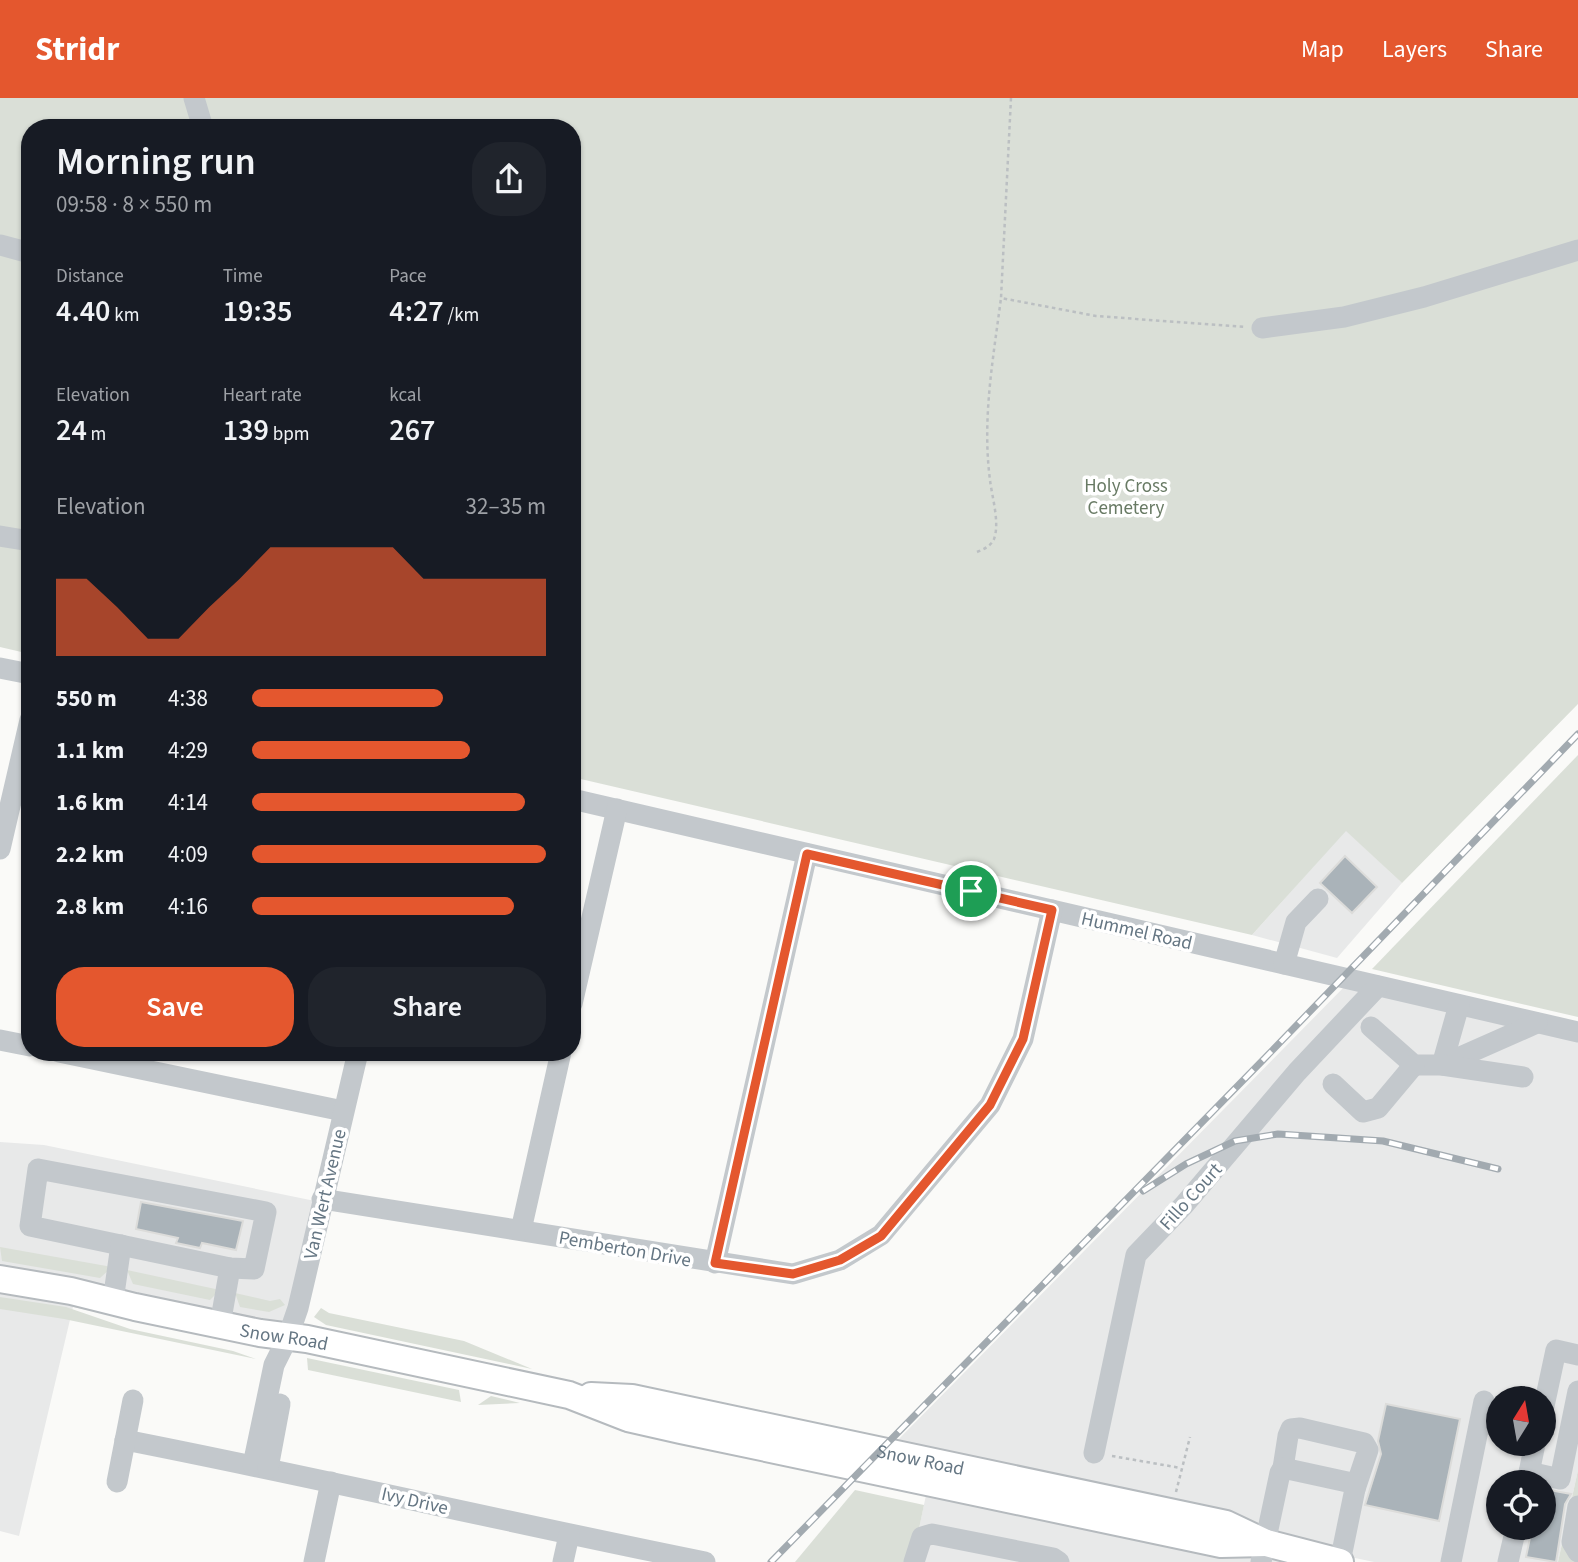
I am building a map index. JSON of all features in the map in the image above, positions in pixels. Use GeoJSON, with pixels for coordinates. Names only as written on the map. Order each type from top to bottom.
{"type":"FeatureCollection","features":[{"type":"Feature","properties":{"kind":"main road","name":"Snow Road"},"geometry":{"type":"LineString","coordinates":[[0,1279],[71,1291],[220,1325],[288,1336],[569,1395],[628,1418],[695,1433],[1264,1553],[1340,1562]]}},
{"type":"Feature","properties":{"kind":"street"},"geometry":{"type":"LineString","coordinates":[[194,98],[200,119]]}},
{"type":"Feature","properties":{"kind":"street"},"geometry":{"type":"LineString","coordinates":[[0,245],[21,251]]}},
{"type":"Feature","properties":{"kind":"street"},"geometry":{"type":"LineString","coordinates":[[1262,328],[1343,317],[1411,301],[1578,250]]}},
{"type":"Feature","properties":{"kind":"street"},"geometry":{"type":"LineString","coordinates":[[0,536],[21,540]]}},
{"type":"Feature","properties":{"kind":"street"},"geometry":{"type":"LineString","coordinates":[[0,667],[21,672]]}},
{"type":"Feature","properties":{"kind":"street"},"geometry":{"type":"LineString","coordinates":[[0,849],[21,759]]}},
{"type":"Feature","properties":{"kind":"street","name":"Hummel Road"},"geometry":{"type":"LineString","coordinates":[[581,801],[1578,1032]]}},
{"type":"Feature","properties":{"kind":"street"},"geometry":{"type":"LineString","coordinates":[[581,965],[617,809]]}},
{"type":"Feature","properties":{"kind":"street"},"geometry":{"type":"LineString","coordinates":[[715,1263],[807,854]]}},
{"type":"Feature","properties":{"kind":"street"},"geometry":{"type":"LineString","coordinates":[[1284,964],[1296,922],[1318,898]]}},
{"type":"Feature","properties":{"kind":"street","name":"Pemberton Drive"},"geometry":{"type":"LineString","coordinates":[[322,1199],[793,1274],[840,1260],[881,1236],[990,1105],[1023,1039],[1052,910]]}},
{"type":"Feature","properties":{"kind":"street","name":"Fillo Court"},"geometry":{"type":"LineString","coordinates":[[1094,1452],[1136,1255],[1184,1205],[1297,1072],[1378,986]]}},
{"type":"Feature","properties":{"kind":"street"},"geometry":{"type":"LineString","coordinates":[[1442,1065],[1459,1005]]}},
{"type":"Feature","properties":{"kind":"street"},"geometry":{"type":"LineString","coordinates":[[1442,1065],[1537,1023]]}},
{"type":"Feature","properties":{"kind":"street"},"geometry":{"type":"LineString","coordinates":[[1371,1027],[1414,1065],[1442,1065],[1523,1077]]}},
{"type":"Feature","properties":{"kind":"street"},"geometry":{"type":"LineString","coordinates":[[0,1040],[21,1044]]}},
{"type":"Feature","properties":{"kind":"street"},"geometry":{"type":"LineString","coordinates":[[153,1061],[344,1111]]}},
{"type":"Feature","properties":{"kind":"street","name":"Van Wert Avenue"},"geometry":{"type":"LineString","coordinates":[[260,1466],[274,1365],[298,1308],[356,1061]]}},
{"type":"Feature","properties":{"kind":"street"},"geometry":{"type":"LineString","coordinates":[[521,1230],[559,1061]]}},
{"type":"Feature","properties":{"kind":"street"},"geometry":{"type":"LineString","coordinates":[[1333,1084],[1363,1112],[1378,1108],[1414,1065]]}},
{"type":"Feature","properties":{"kind":"street"},"geometry":{"type":"LineString","coordinates":[[37,1169],[266,1212],[254,1269],[230,1268],[121,1245],[30,1226],[37,1169]]}},
{"type":"Feature","properties":{"kind":"street"},"geometry":{"type":"LineString","coordinates":[[113,1301],[121,1245]]}},
{"type":"Feature","properties":{"kind":"street"},"geometry":{"type":"LineString","coordinates":[[220,1325],[230,1268]]}},
{"type":"Feature","properties":{"kind":"street"},"geometry":{"type":"LineString","coordinates":[[1548,1386],[1556,1350],[1578,1355]]}},
{"type":"Feature","properties":{"kind":"street"},"geometry":{"type":"LineString","coordinates":[[1556,1479],[1560,1479],[1578,1391]]}},
{"type":"Feature","properties":{"kind":"street"},"geometry":{"type":"LineString","coordinates":[[117,1482],[133,1400]]}},
{"type":"Feature","properties":{"kind":"street"},"geometry":{"type":"LineString","coordinates":[[1451,1562],[1485,1401]]}},
{"type":"Feature","properties":{"kind":"street"},"geometry":{"type":"LineString","coordinates":[[1264,1553],[1283,1468],[1287,1436],[1292,1429],[1300,1427],[1364,1443],[1368,1450],[1354,1489],[1340,1562]]}},
{"type":"Feature","properties":{"kind":"street","name":"Ivy Drive"},"geometry":{"type":"LineString","coordinates":[[125,1440],[260,1466],[674,1559],[705,1562]]}},
{"type":"Feature","properties":{"kind":"street"},"geometry":{"type":"LineString","coordinates":[[1283,1468],[1352,1483],[1354,1489]]}},
{"type":"Feature","properties":{"kind":"street"},"geometry":{"type":"LineString","coordinates":[[314,1562],[331,1482]]}},
{"type":"Feature","properties":{"kind":"street"},"geometry":{"type":"LineString","coordinates":[[1578,1506],[1572,1542],[1578,1552]]}},
{"type":"Feature","properties":{"kind":"street"},"geometry":{"type":"LineString","coordinates":[[914,1562],[922,1537],[932,1534],[1053,1558],[1059,1562]]}},
{"type":"Feature","properties":{"kind":"street"},"geometry":{"type":"LineString","coordinates":[[563,1562],[569,1535]]}},
{"type":"Feature","properties":{"kind":"street"},"geometry":{"type":"LineString","coordinates":[[1508,1562],[1513,1540]]}},
{"type":"Feature","properties":{"kind":"path"},"geometry":{"type":"LineString","coordinates":[[977,552],[987,548],[994,540],[996,526],[986,448],[986,412],[1001,298],[1011,98]]}},
{"type":"Feature","properties":{"kind":"path"},"geometry":{"type":"LineString","coordinates":[[1001,298],[1096,316],[1262,328]]}},
{"type":"Feature","properties":{"kind":"path"},"geometry":{"type":"LineString","coordinates":[[1174,1502],[1190,1437]]}},
{"type":"Feature","properties":{"kind":"path"},"geometry":{"type":"LineString","coordinates":[[1094,1452],[1181,1468]]}},
{"type":"Feature","properties":{"kind":"shaded area"},"geometry":{"type":"Polygon","coordinates":[[[1346,830],[1402,883],[1337,958],[1252,935],[1346,830]]]}},
{"type":"Feature","properties":{"kind":"shaded area"},"geometry":{"type":"Polygon","coordinates":[[[1347,984],[1578,1037],[1578,1470],[1558,1562],[1374,1562],[1284,1543],[1280,1562],[912,1562],[934,1457],[890,1448],[1347,984]]]}},
{"type":"Feature","properties":{"kind":"shaded area"},"geometry":{"type":"Polygon","coordinates":[[[0,1142],[44,1145],[315,1201],[280,1351],[73,1307],[19,1536],[0,1531],[0,1142]]]}},
{"type":"Feature","properties":{"kind":"green space","name":"Holy Cross Cemetery"},"geometry":{"type":"Polygon","coordinates":[[[0,98],[1578,98],[1578,704],[1402,883],[1346,831],[1252,935],[581,779],[581,119],[21,119],[21,652],[0,647],[0,98]]]}},
{"type":"Feature","properties":{"kind":"green space"},"geometry":{"type":"Polygon","coordinates":[[[1578,755],[1578,1017],[1372,969],[1578,755]]]}},
{"type":"Feature","properties":{"kind":"green space"},"geometry":{"type":"Polygon","coordinates":[[[0,1247],[112,1267],[100,1278],[2,1261],[0,1247]]]}},
{"type":"Feature","properties":{"kind":"green space"},"geometry":{"type":"Polygon","coordinates":[[[127,1270],[220,1290],[210,1300],[133,1284],[127,1270]]]}},
{"type":"Feature","properties":{"kind":"green space"},"geometry":{"type":"Polygon","coordinates":[[[235,1293],[270,1301],[280,1299],[285,1305],[269,1312],[240,1307],[235,1293]]]}},
{"type":"Feature","properties":{"kind":"green space"},"geometry":{"type":"Polygon","coordinates":[[[0,1297],[66,1307],[130,1329],[233,1351],[256,1359],[64,1319],[0,1309],[0,1297]]]}},
{"type":"Feature","properties":{"kind":"green space"},"geometry":{"type":"Polygon","coordinates":[[[321,1308],[329,1313],[464,1341],[532,1369],[326,1325],[314,1317],[321,1308]]]}},
{"type":"Feature","properties":{"kind":"green space"},"geometry":{"type":"Polygon","coordinates":[[[307,1358],[459,1390],[461,1402],[308,1370],[307,1358]]]}},
{"type":"Feature","properties":{"kind":"green space"},"geometry":{"type":"Polygon","coordinates":[[[491,1396],[520,1403],[478,1405],[491,1396]]]}},
{"type":"Feature","properties":{"kind":"green space"},"geometry":{"type":"Polygon","coordinates":[[[1578,1470],[1578,1562],[1558,1562],[1578,1470]]]}},
{"type":"Feature","properties":{"kind":"green space"},"geometry":{"type":"Polygon","coordinates":[[[855,1490],[924,1505],[912,1562],[795,1562],[855,1490]]]}},
{"type":"Feature","properties":{"kind":"building"},"geometry":{"type":"Polygon","coordinates":[[[1345,856],[1377,887],[1352,913],[1320,883],[1345,856]]]}},
{"type":"Feature","properties":{"kind":"building"},"geometry":{"type":"Polygon","coordinates":[[[141,1202],[243,1221],[236,1250],[202,1243],[200,1248],[176,1243],[178,1238],[136,1229],[141,1202]]]}},
{"type":"Feature","properties":{"kind":"building"},"geometry":{"type":"Polygon","coordinates":[[[1386,1404],[1460,1419],[1439,1521],[1365,1505],[1381,1454],[1378,1441],[1386,1404]]]}},
{"type":"Feature","properties":{"kind":"building"},"geometry":{"type":"Polygon","coordinates":[[[1556,1491],[1571,1494],[1565,1504],[1556,1562],[1526,1557],[1530,1540],[1556,1540],[1556,1491]]]}},
{"type":"Feature","properties":{"kind":"railway"},"geometry":{"type":"LineString","coordinates":[[771,1562],[1578,734]]}},
{"type":"Feature","properties":{"kind":"railway"},"geometry":{"type":"LineString","coordinates":[[1143,1191],[1186,1164],[1235,1141],[1278,1134],[1383,1141],[1498,1169]]}},
{"type":"Feature","properties":{"kind":"route"},"geometry":{"type":"LineString","coordinates":[[807,854],[971,891],[1052,910],[1023,1039],[990,1105],[881,1236],[840,1260],[793,1274],[715,1263],[807,854]]}}]}
